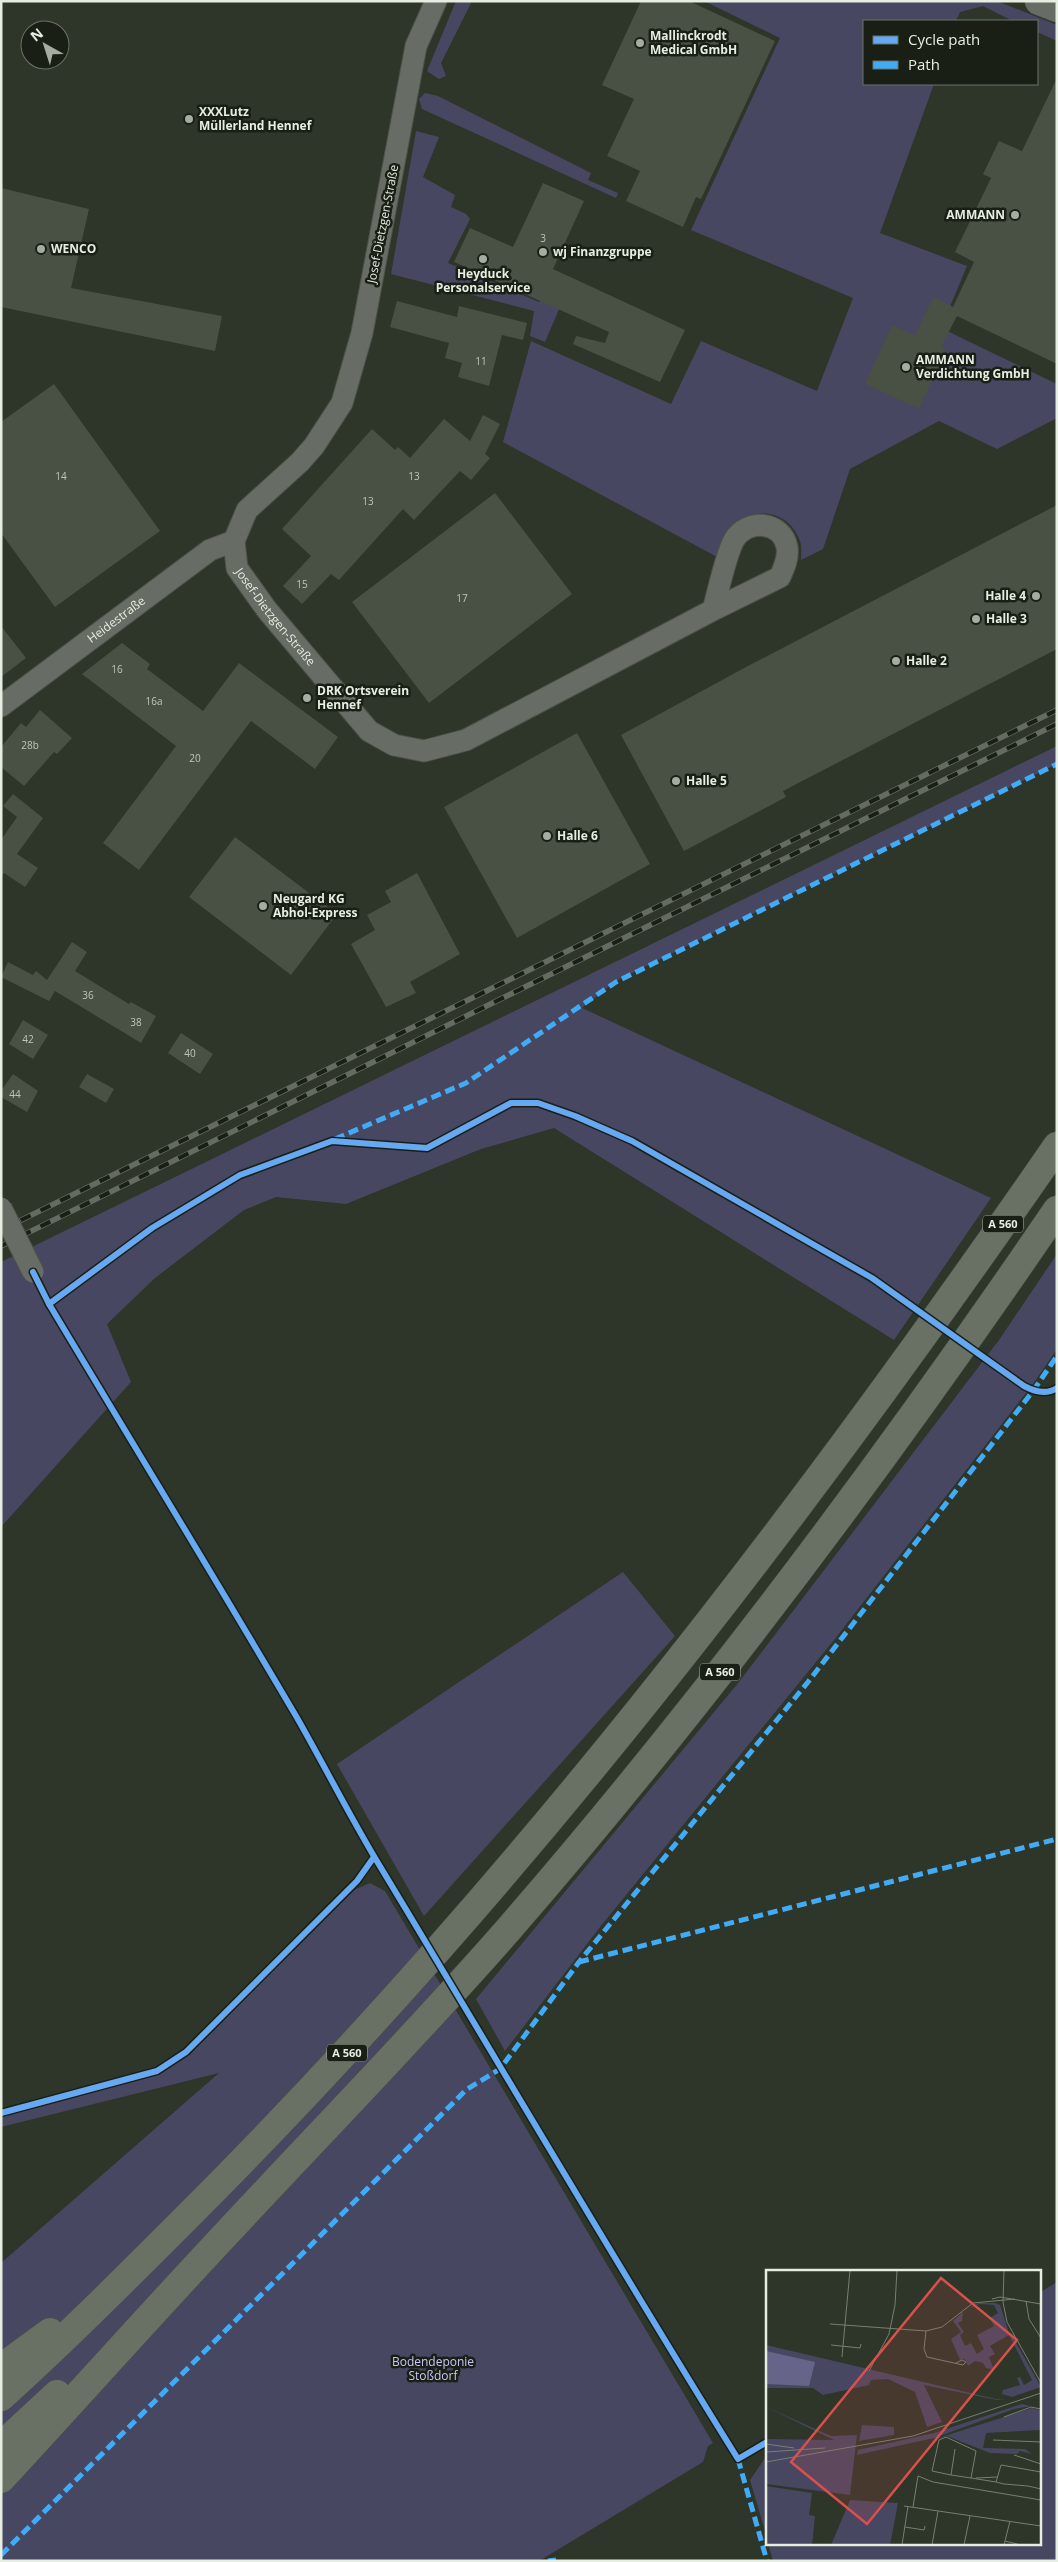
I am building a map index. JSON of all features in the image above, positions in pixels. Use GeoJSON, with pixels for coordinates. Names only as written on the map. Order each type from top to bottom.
{"type":"FeatureCollection","features":[{"type":"Feature","properties":{"kind":"highway","name":"A 560"},"geometry":{"type":"LineString","coordinates":[[1,2397],[248,2157],[366,2032],[586,1777],[694,1644],[817,1482],[1057,1146]]}},
{"type":"Feature","properties":{"kind":"highway","name":"A 560"},"geometry":{"type":"LineString","coordinates":[[1,2446],[227,2233],[507,1931],[727,1663],[839,1516],[981,1322],[1057,1210]]}},
{"type":"Feature","properties":{"kind":"highway"},"geometry":{"type":"LineString","coordinates":[[1,2479],[227,2233]]}},
{"type":"Feature","properties":{"kind":"highway"},"geometry":{"type":"LineString","coordinates":[[1,2368],[141,2263]]}},
{"type":"Feature","properties":{"kind":"main road"},"geometry":{"type":"LineString","coordinates":[[1039,1],[1057,8]]}},
{"type":"Feature","properties":{"kind":"street","name":"Josef-Dietzgen-Straße"},"geometry":{"type":"LineString","coordinates":[[436,1],[416,46],[362,333],[342,403],[314,446],[300,462],[247,510],[234,540],[237,568],[267,610],[345,706],[369,731],[394,745],[424,751],[466,740],[713,610]]}},
{"type":"Feature","properties":{"kind":"street","name":"Heidestraße"},"geometry":{"type":"LineString","coordinates":[[1,706],[210,550],[234,540]]}},
{"type":"Feature","properties":{"kind":"street"},"geometry":{"type":"LineString","coordinates":[[1,1208],[33,1272]]}},
{"type":"Feature","properties":{"kind":"green space"},"geometry":{"type":"Polygon","coordinates":[[[456,1],[472,1],[441,63],[446,76],[439,79],[427,71],[456,1]]]}},
{"type":"Feature","properties":{"kind":"green space"},"geometry":{"type":"Polygon","coordinates":[[[704,1],[997,1],[1057,25],[1057,41],[1038,32],[1038,20],[1011,20],[983,6],[960,12],[956,20],[863,20],[863,85],[934,85],[880,233],[967,266],[941,328],[1057,384],[1057,418],[997,449],[939,421],[850,469],[823,549],[801,560],[800,541],[789,523],[772,514],[763,513],[744,518],[732,527],[719,558],[503,442],[531,341],[671,404],[701,341],[817,391],[853,298],[691,230],[780,38],[704,1]]]}},
{"type":"Feature","properties":{"kind":"green space"},"geometry":{"type":"Polygon","coordinates":[[[425,93],[438,96],[591,173],[588,180],[618,193],[616,198],[422,109],[419,99],[425,93]]]}},
{"type":"Feature","properties":{"kind":"green space"},"geometry":{"type":"Polygon","coordinates":[[[416,131],[439,137],[423,177],[455,195],[451,207],[466,214],[470,219],[448,263],[539,302],[545,292],[563,300],[545,342],[530,336],[534,311],[391,274],[416,131]]]}},
{"type":"Feature","properties":{"kind":"green space"},"geometry":{"type":"Polygon","coordinates":[[[1057,746],[1057,764],[616,981],[582,1008],[991,1198],[894,1340],[554,1128],[481,1149],[346,1204],[276,1197],[244,1210],[155,1278],[107,1324],[131,1382],[1,1527],[1,1262],[1057,746]]]}},
{"type":"Feature","properties":{"kind":"green space"},"geometry":{"type":"Polygon","coordinates":[[[1057,1254],[1057,1349],[1033,1384],[834,1640],[600,1927],[505,2051],[476,1999],[739,1682],[999,1340],[1057,1254]]]}},
{"type":"Feature","properties":{"kind":"green space"},"geometry":{"type":"Polygon","coordinates":[[[623,1572],[675,1636],[424,1916],[337,1764],[623,1572]]]}},
{"type":"Feature","properties":{"kind":"green space","name":"Bodendeponie Stoßdorf"},"geometry":{"type":"Polygon","coordinates":[[[370,1883],[385,1891],[713,2443],[708,2446],[703,2462],[539,2561],[1,2561],[1,2263],[219,2073],[1,2127],[1,2111],[156,2069],[185,2050],[354,1890],[370,1883]]]}},
{"type":"Feature","properties":{"kind":"green space"},"geometry":{"type":"Polygon","coordinates":[[[1057,2282],[1057,2561],[773,2561],[768,2544],[1040,2544],[1040,2292],[1057,2282]]]}},
{"type":"Feature","properties":{"kind":"green space"},"geometry":{"type":"Polygon","coordinates":[[[766,2456],[766,2535],[750,2480],[766,2456]]]}},
{"type":"Feature","properties":{"kind":"building"},"geometry":{"type":"Polygon","coordinates":[[[641,1],[689,1],[775,41],[701,199],[696,197],[683,227],[626,201],[640,171],[607,156],[634,99],[602,85],[641,1]]]}},
{"type":"Feature","properties":{"kind":"building","name":"AMMANN"},"geometry":{"type":"Polygon","coordinates":[[[1057,78],[1057,364],[957,316],[941,347],[946,350],[919,409],[865,384],[892,325],[915,335],[933,297],[953,307],[974,262],[955,252],[991,178],[983,174],[999,141],[1022,151],[1057,78]]]}},
{"type":"Feature","properties":{"kind":"building"},"geometry":{"type":"Polygon","coordinates":[[[543,183],[584,201],[553,269],[685,330],[660,382],[573,344],[576,336],[605,343],[609,332],[454,262],[470,228],[513,247],[543,183]]]}},
{"type":"Feature","properties":{"kind":"building","name":"WENCO"},"geometry":{"type":"Polygon","coordinates":[[[1,188],[89,209],[71,288],[222,316],[215,351],[1,307],[1,188]]]}},
{"type":"Feature","properties":{"kind":"building"},"geometry":{"type":"Polygon","coordinates":[[[397,301],[457,317],[459,306],[527,323],[523,340],[502,335],[489,386],[458,377],[462,363],[445,358],[449,343],[390,327],[397,301]]]}},
{"type":"Feature","properties":{"kind":"building"},"geometry":{"type":"Polygon","coordinates":[[[54,384],[160,531],[55,607],[1,533],[1,422],[54,384]]]}},
{"type":"Feature","properties":{"kind":"building"},"geometry":{"type":"Polygon","coordinates":[[[483,415],[500,424],[485,454],[490,458],[471,480],[460,471],[414,520],[403,509],[339,580],[331,574],[302,604],[283,586],[311,556],[282,529],[372,429],[395,450],[398,447],[410,458],[444,419],[470,441],[483,415]]]}},
{"type":"Feature","properties":{"kind":"building"},"geometry":{"type":"Polygon","coordinates":[[[495,493],[572,594],[429,703],[352,602],[495,493]]]}},
{"type":"Feature","properties":{"kind":"building"},"geometry":{"type":"Polygon","coordinates":[[[1057,505],[1057,649],[783,791],[786,797],[684,851],[621,735],[746,667],[1057,505]]]}},
{"type":"Feature","properties":{"kind":"building"},"geometry":{"type":"Polygon","coordinates":[[[1,626],[26,658],[1,677],[1,626]]]}},
{"type":"Feature","properties":{"kind":"building","name":"DRK Ortsverein Hennef"},"geometry":{"type":"Polygon","coordinates":[[[122,643],[150,664],[147,669],[203,711],[239,663],[338,737],[315,769],[251,721],[139,870],[103,843],[176,746],[82,674],[122,643]]]}},
{"type":"Feature","properties":{"kind":"building"},"geometry":{"type":"Polygon","coordinates":[[[40,710],[72,738],[57,754],[54,752],[24,786],[1,767],[1,747],[21,723],[26,727],[40,710]]]}},
{"type":"Feature","properties":{"kind":"building","name":"Halle 6"},"geometry":{"type":"Polygon","coordinates":[[[577,733],[650,864],[517,938],[444,807],[577,733]]]}},
{"type":"Feature","properties":{"kind":"building"},"geometry":{"type":"Polygon","coordinates":[[[13,794],[43,818],[17,854],[38,868],[25,887],[4,873],[1,876],[1,840],[17,817],[3,806],[13,794]]]}},
{"type":"Feature","properties":{"kind":"building","name":"Neugard KG Abhol-Express"},"geometry":{"type":"Polygon","coordinates":[[[235,837],[337,914],[291,975],[189,897],[235,837]]]}},
{"type":"Feature","properties":{"kind":"building"},"geometry":{"type":"Polygon","coordinates":[[[417,873],[460,954],[410,982],[416,993],[386,1007],[351,944],[375,930],[367,915],[391,902],[385,891],[417,873]]]}},
{"type":"Feature","properties":{"kind":"building"},"geometry":{"type":"Polygon","coordinates":[[[72,942],[87,952],[75,971],[129,1004],[131,1002],[156,1016],[141,1043],[55,991],[49,1001],[1,977],[8,962],[33,975],[36,971],[47,980],[72,942]]]}},
{"type":"Feature","properties":{"kind":"building"},"geometry":{"type":"Polygon","coordinates":[[[23,1020],[48,1035],[33,1059],[9,1044],[23,1020]]]}},
{"type":"Feature","properties":{"kind":"building"},"geometry":{"type":"Polygon","coordinates":[[[181,1033],[213,1054],[200,1074],[168,1053],[181,1033]]]}},
{"type":"Feature","properties":{"kind":"building"},"geometry":{"type":"Polygon","coordinates":[[[13,1074],[38,1091],[27,1112],[1,1097],[1,1091],[13,1074]]]}},
{"type":"Feature","properties":{"kind":"building"},"geometry":{"type":"Polygon","coordinates":[[[87,1074],[114,1089],[106,1103],[79,1087],[87,1074]]]}},
{"type":"Feature","properties":{"kind":"railway"},"geometry":{"type":"LineString","coordinates":[[1,1230],[1057,710]]}},
{"type":"Feature","properties":{"kind":"railway"},"geometry":{"type":"LineString","coordinates":[[1,1246],[1057,724]]}},
{"type":"Feature","properties":{"kind":"marked path"},"geometry":{"type":"LineString","coordinates":[[335,1139],[466,1083],[616,982],[1057,764]]}},
{"type":"Feature","properties":{"kind":"marked path"},"geometry":{"type":"LineString","coordinates":[[1,2555],[466,2090],[500,2069],[579,1962],[808,1682],[1033,1391],[1057,1356]]}},
{"type":"Feature","properties":{"kind":"marked path"},"geometry":{"type":"LineString","coordinates":[[579,1962],[1057,1839]]}},
{"type":"Feature","properties":{"kind":"marked path"},"geometry":{"type":"LineString","coordinates":[[738,2459],[767,2561]]}},
{"type":"Feature","properties":{"kind":"marked path"},"geometry":{"type":"LineString","coordinates":[[548,2561],[556,2560]]}},
{"type":"Feature","properties":{"kind":"cycle path"},"geometry":{"type":"LineString","coordinates":[[49,1304],[152,1228],[240,1175],[332,1141],[427,1148],[511,1103],[538,1103],[575,1116],[632,1141],[872,1278],[1024,1386],[1040,1392],[1057,1388]]}},
{"type":"Feature","properties":{"kind":"cycle path"},"geometry":{"type":"LineString","coordinates":[[33,1272],[49,1304],[296,1716],[375,1858],[738,2459],[766,2443]]}},
{"type":"Feature","properties":{"kind":"cycle path"},"geometry":{"type":"LineString","coordinates":[[1,2113],[157,2071],[186,2052],[357,1881],[374,1857]]}},
{"type":"Feature","properties":{"kind":"place","name":"Mallinckrodt Medical GmbH"},"geometry":{"type":"Point","coordinates":[640,43]}},
{"type":"Feature","properties":{"kind":"place","name":"XXXLutz Müllerland Hennef"},"geometry":{"type":"Point","coordinates":[189,119]}},
{"type":"Feature","properties":{"kind":"place","name":"AMMANN"},"geometry":{"type":"Point","coordinates":[1015,215]}},
{"type":"Feature","properties":{"kind":"place","name":"WENCO"},"geometry":{"type":"Point","coordinates":[41,249]}},
{"type":"Feature","properties":{"kind":"place","name":"wj Finanzgruppe"},"geometry":{"type":"Point","coordinates":[543,252]}},
{"type":"Feature","properties":{"kind":"place","name":"Heyduck Personalservice"},"geometry":{"type":"Point","coordinates":[483,259]}},
{"type":"Feature","properties":{"kind":"place","name":"AMMANN Verdichtung GmbH"},"geometry":{"type":"Point","coordinates":[906,367]}},
{"type":"Feature","properties":{"kind":"place","name":"Halle 4"},"geometry":{"type":"Point","coordinates":[1036,596]}},
{"type":"Feature","properties":{"kind":"place","name":"Halle 3"},"geometry":{"type":"Point","coordinates":[976,619]}},
{"type":"Feature","properties":{"kind":"place","name":"Halle 2"},"geometry":{"type":"Point","coordinates":[896,661]}},
{"type":"Feature","properties":{"kind":"place","name":"DRK Ortsverein Hennef"},"geometry":{"type":"Point","coordinates":[307,698]}},
{"type":"Feature","properties":{"kind":"place","name":"Halle 5"},"geometry":{"type":"Point","coordinates":[676,781]}},
{"type":"Feature","properties":{"kind":"place","name":"Halle 6"},"geometry":{"type":"Point","coordinates":[547,836]}},
{"type":"Feature","properties":{"kind":"place","name":"Neugard KG Abhol-Express"},"geometry":{"type":"Point","coordinates":[263,906]}}]}
